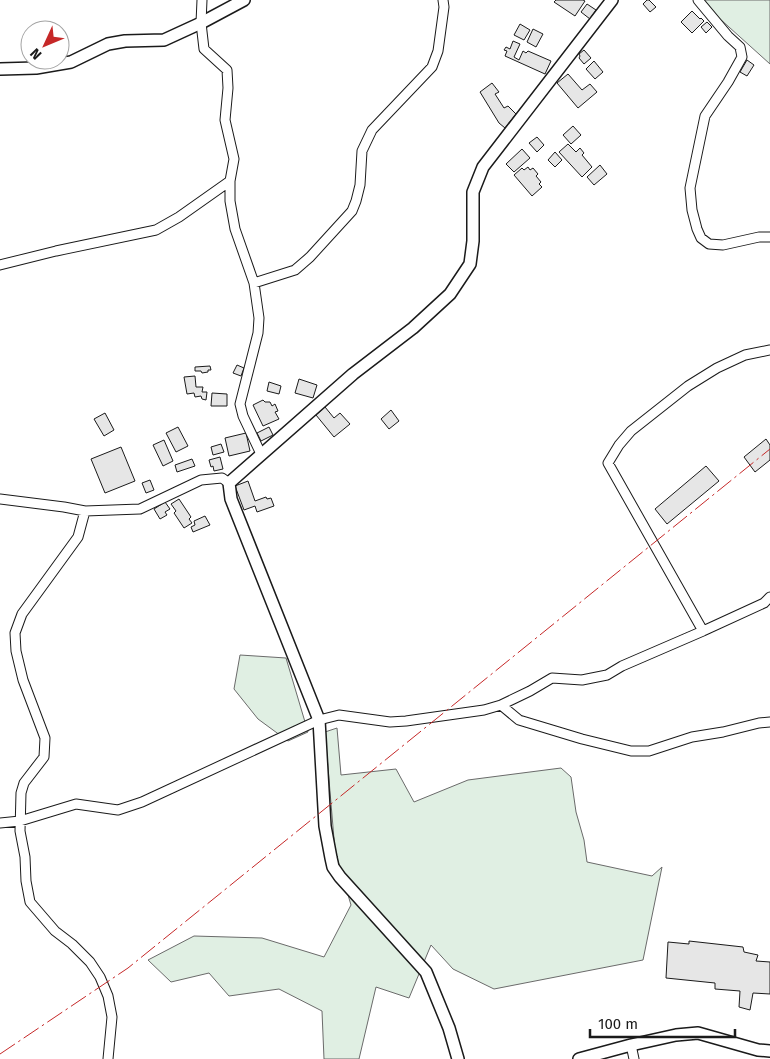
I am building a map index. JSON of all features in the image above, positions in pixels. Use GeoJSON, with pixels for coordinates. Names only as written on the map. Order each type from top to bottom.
{"type":"FeatureCollection","features":[{"type":"Feature","properties":{"kind":"street"},"geometry":{"type":"LineString","coordinates":[[202,0],[200,24],[204,49],[227,70],[228,88],[225,120],[234,159],[230,181],[230,201],[235,229],[254,283],[260,318],[240,404],[243,416],[261,454]]}},
{"type":"Feature","properties":{"kind":"street"},"geometry":{"type":"LineString","coordinates":[[0,69],[36,68],[71,62],[108,44],[125,41],[164,40],[200,24],[244,0]]}},
{"type":"Feature","properties":{"kind":"street"},"geometry":{"type":"LineString","coordinates":[[254,283],[295,270],[310,257],[352,211],[360,185],[362,152],[372,130],[432,67],[438,50],[444,7],[443,0]]}},
{"type":"Feature","properties":{"kind":"street"},"geometry":{"type":"LineString","coordinates":[[228,483],[353,374],[413,328],[450,294],[470,264],[473,242],[473,192],[483,167],[612,0]]}},
{"type":"Feature","properties":{"kind":"street"},"geometry":{"type":"LineString","coordinates":[[698,0],[728,36],[740,47],[742,57],[705,116],[690,188],[692,210],[697,229],[701,238],[709,244],[724,245],[759,237],[770,237]]}},
{"type":"Feature","properties":{"kind":"street"},"geometry":{"type":"LineString","coordinates":[[0,265],[156,230],[179,217],[230,181]]}},
{"type":"Feature","properties":{"kind":"street"},"geometry":{"type":"LineString","coordinates":[[703,631],[608,463],[619,445],[631,431],[688,386],[717,368],[745,355],[770,350]]}},
{"type":"Feature","properties":{"kind":"street"},"geometry":{"type":"LineString","coordinates":[[0,499],[85,511],[140,509],[201,480],[222,478],[228,483],[231,499],[319,720],[326,826],[333,867],[426,972],[450,1028],[458,1059]]}},
{"type":"Feature","properties":{"kind":"street"},"geometry":{"type":"LineString","coordinates":[[85,511],[78,537],[22,614],[14,633],[23,680],[45,738],[44,757],[24,783],[21,793],[20,831],[30,902],[55,930],[90,962],[100,977],[108,996],[112,1017],[108,1059]]}},
{"type":"Feature","properties":{"kind":"street"},"geometry":{"type":"LineString","coordinates":[[0,823],[20,821],[76,804],[118,810],[142,802],[319,720],[339,715],[390,722],[484,710],[501,705],[552,678],[582,680],[607,675],[622,666],[764,603],[770,596]]}},
{"type":"Feature","properties":{"kind":"street"},"geometry":{"type":"LineString","coordinates":[[501,705],[519,720],[582,739],[631,751],[649,751],[692,737],[770,722]]}},
{"type":"Feature","properties":{"kind":"street"},"geometry":{"type":"LineString","coordinates":[[579,1059],[676,1035],[698,1033],[758,1050],[770,1051]]}},
{"type":"Feature","properties":{"kind":"street"},"geometry":{"type":"LineString","coordinates":[[631,1045],[634,1059]]}},
{"type":"Feature","properties":{"kind":"green space"},"geometry":{"type":"Polygon","coordinates":[[[699,0],[770,0],[770,64],[699,0]]]}},
{"type":"Feature","properties":{"kind":"green space"},"geometry":{"type":"Polygon","coordinates":[[[240,655],[286,658],[308,732],[288,741],[258,719],[234,689],[240,655]]]}},
{"type":"Feature","properties":{"kind":"green space"},"geometry":{"type":"Polygon","coordinates":[[[337,728],[341,775],[396,769],[414,802],[468,780],[561,768],[571,777],[576,812],[584,840],[587,862],[652,876],[662,867],[643,960],[494,989],[453,969],[431,945],[409,998],[376,987],[359,1059],[324,1059],[322,1011],[279,989],[229,996],[209,973],[171,982],[148,960],[194,936],[262,938],[324,957],[351,905],[335,851],[325,732],[337,728]]]}},
{"type":"Feature","properties":{"kind":"building"},"geometry":{"type":"Polygon","coordinates":[[[556,0],[585,1],[575,16],[554,2],[556,0]]]}},
{"type":"Feature","properties":{"kind":"building"},"geometry":{"type":"Polygon","coordinates":[[[647,0],[656,7],[650,12],[643,4],[647,0]]]}},
{"type":"Feature","properties":{"kind":"building"},"geometry":{"type":"Polygon","coordinates":[[[587,4],[596,10],[590,19],[581,12],[587,4]]]}},
{"type":"Feature","properties":{"kind":"building"},"geometry":{"type":"Polygon","coordinates":[[[692,11],[704,21],[692,33],[681,22],[692,11]]]}},
{"type":"Feature","properties":{"kind":"building"},"geometry":{"type":"Polygon","coordinates":[[[707,22],[712,27],[706,33],[701,27],[707,22]]]}},
{"type":"Feature","properties":{"kind":"building"},"geometry":{"type":"Polygon","coordinates":[[[520,24],[530,30],[524,40],[514,35],[520,24]]]}},
{"type":"Feature","properties":{"kind":"building"},"geometry":{"type":"Polygon","coordinates":[[[533,29],[543,34],[536,47],[527,42],[533,29]]]}},
{"type":"Feature","properties":{"kind":"building"},"geometry":{"type":"Polygon","coordinates":[[[513,41],[520,44],[514,57],[519,60],[523,51],[526,53],[528,51],[551,61],[545,74],[505,56],[507,51],[504,50],[506,47],[510,49],[513,41]]]}},
{"type":"Feature","properties":{"kind":"building"},"geometry":{"type":"Polygon","coordinates":[[[584,50],[591,58],[584,64],[579,58],[579,54],[584,50]]]}},
{"type":"Feature","properties":{"kind":"building"},"geometry":{"type":"Polygon","coordinates":[[[747,60],[754,65],[747,76],[740,72],[747,60]]]}},
{"type":"Feature","properties":{"kind":"building"},"geometry":{"type":"Polygon","coordinates":[[[594,61],[603,72],[595,79],[586,69],[594,61]]]}},
{"type":"Feature","properties":{"kind":"building"},"geometry":{"type":"Polygon","coordinates":[[[568,74],[582,90],[590,84],[597,92],[578,108],[557,83],[568,74]]]}},
{"type":"Feature","properties":{"kind":"building"},"geometry":{"type":"Polygon","coordinates":[[[492,83],[499,92],[495,94],[504,108],[508,106],[516,114],[505,128],[499,123],[480,92],[492,83]]]}},
{"type":"Feature","properties":{"kind":"building"},"geometry":{"type":"Polygon","coordinates":[[[573,126],[581,135],[571,144],[563,135],[573,126]]]}},
{"type":"Feature","properties":{"kind":"building"},"geometry":{"type":"Polygon","coordinates":[[[537,137],[544,145],[537,152],[529,143],[537,137]]]}},
{"type":"Feature","properties":{"kind":"building"},"geometry":{"type":"Polygon","coordinates":[[[568,144],[576,152],[580,148],[584,153],[582,155],[592,167],[582,177],[559,152],[568,144]]]}},
{"type":"Feature","properties":{"kind":"building"},"geometry":{"type":"Polygon","coordinates":[[[522,149],[530,158],[514,172],[506,164],[522,149]]]}},
{"type":"Feature","properties":{"kind":"building"},"geometry":{"type":"Polygon","coordinates":[[[555,152],[562,160],[555,167],[548,160],[555,152]]]}},
{"type":"Feature","properties":{"kind":"building"},"geometry":{"type":"Polygon","coordinates":[[[600,165],[607,174],[594,185],[587,177],[600,165]]]}},
{"type":"Feature","properties":{"kind":"building"},"geometry":{"type":"Polygon","coordinates":[[[528,167],[530,170],[533,168],[538,174],[536,176],[541,182],[539,184],[542,187],[532,196],[514,175],[522,168],[524,170],[528,167]]]}},
{"type":"Feature","properties":{"kind":"building"},"geometry":{"type":"Polygon","coordinates":[[[237,365],[244,368],[241,376],[233,373],[237,365]]]}},
{"type":"Feature","properties":{"kind":"building"},"geometry":{"type":"Polygon","coordinates":[[[210,366],[211,370],[208,370],[208,372],[195,371],[195,367],[210,366]]]}},
{"type":"Feature","properties":{"kind":"building"},"geometry":{"type":"Polygon","coordinates":[[[195,376],[196,387],[203,387],[202,392],[207,392],[206,400],[202,399],[201,396],[195,397],[194,393],[187,394],[184,377],[195,376]]]}},
{"type":"Feature","properties":{"kind":"building"},"geometry":{"type":"Polygon","coordinates":[[[299,379],[317,385],[313,398],[295,393],[299,379]]]}},
{"type":"Feature","properties":{"kind":"building"},"geometry":{"type":"Polygon","coordinates":[[[269,382],[281,386],[279,394],[267,391],[269,382]]]}},
{"type":"Feature","properties":{"kind":"building"},"geometry":{"type":"Polygon","coordinates":[[[212,393],[227,394],[227,406],[211,406],[212,393]]]}},
{"type":"Feature","properties":{"kind":"building"},"geometry":{"type":"Polygon","coordinates":[[[263,400],[270,402],[272,406],[275,404],[278,411],[275,412],[279,419],[263,426],[253,405],[263,400]]]}},
{"type":"Feature","properties":{"kind":"building"},"geometry":{"type":"Polygon","coordinates":[[[325,407],[334,418],[340,413],[350,424],[334,437],[316,415],[325,407]]]}},
{"type":"Feature","properties":{"kind":"building"},"geometry":{"type":"Polygon","coordinates":[[[391,410],[399,421],[389,429],[381,419],[391,410]]]}},
{"type":"Feature","properties":{"kind":"building"},"geometry":{"type":"Polygon","coordinates":[[[105,413],[114,430],[104,436],[94,419],[105,413]]]}},
{"type":"Feature","properties":{"kind":"building"},"geometry":{"type":"Polygon","coordinates":[[[178,427],[188,446],[176,452],[166,433],[178,427]]]}},
{"type":"Feature","properties":{"kind":"building"},"geometry":{"type":"Polygon","coordinates":[[[269,427],[273,435],[261,441],[257,433],[269,427]]]}},
{"type":"Feature","properties":{"kind":"building"},"geometry":{"type":"Polygon","coordinates":[[[246,433],[250,451],[229,456],[225,438],[246,433]]]}},
{"type":"Feature","properties":{"kind":"building"},"geometry":{"type":"Polygon","coordinates":[[[766,439],[770,445],[770,460],[755,472],[744,457],[766,439]]]}},
{"type":"Feature","properties":{"kind":"building"},"geometry":{"type":"Polygon","coordinates":[[[164,440],[173,461],[163,466],[153,445],[164,440]]]}},
{"type":"Feature","properties":{"kind":"building"},"geometry":{"type":"Polygon","coordinates":[[[221,444],[224,452],[213,455],[211,447],[221,444]]]}},
{"type":"Feature","properties":{"kind":"building"},"geometry":{"type":"Polygon","coordinates":[[[121,447],[135,481],[105,493],[91,459],[121,447]]]}},
{"type":"Feature","properties":{"kind":"building"},"geometry":{"type":"Polygon","coordinates":[[[220,457],[223,469],[214,471],[209,460],[220,457]]]}},
{"type":"Feature","properties":{"kind":"building"},"geometry":{"type":"Polygon","coordinates":[[[192,459],[195,466],[177,472],[175,465],[192,459]]]}},
{"type":"Feature","properties":{"kind":"building"},"geometry":{"type":"Polygon","coordinates":[[[706,466],[719,481],[667,524],[655,509],[706,466]]]}},
{"type":"Feature","properties":{"kind":"building"},"geometry":{"type":"Polygon","coordinates":[[[150,480],[154,490],[146,493],[142,483],[150,480]]]}},
{"type":"Feature","properties":{"kind":"building"},"geometry":{"type":"Polygon","coordinates":[[[248,481],[255,501],[266,497],[267,499],[271,498],[274,506],[257,512],[255,506],[244,510],[235,486],[248,481]]]}},
{"type":"Feature","properties":{"kind":"building"},"geometry":{"type":"Polygon","coordinates":[[[179,499],[191,517],[189,519],[192,523],[184,528],[174,513],[176,511],[171,504],[179,499]]]}},
{"type":"Feature","properties":{"kind":"building"},"geometry":{"type":"Polygon","coordinates":[[[165,502],[170,509],[165,512],[167,515],[160,519],[154,509],[165,502]]]}},
{"type":"Feature","properties":{"kind":"building"},"geometry":{"type":"Polygon","coordinates":[[[205,516],[210,525],[193,532],[191,527],[195,525],[194,521],[205,516]]]}},
{"type":"Feature","properties":{"kind":"building"},"geometry":{"type":"Polygon","coordinates":[[[689,941],[743,947],[744,952],[758,955],[756,961],[770,962],[770,994],[753,993],[750,1010],[739,1007],[740,991],[715,989],[715,983],[666,978],[668,942],[689,944],[689,941]]]}},
{"type":"Feature","properties":{"kind":"power"},"geometry":{"type":"LineString","coordinates":[[0,1054],[128,968],[770,449]]}}]}
